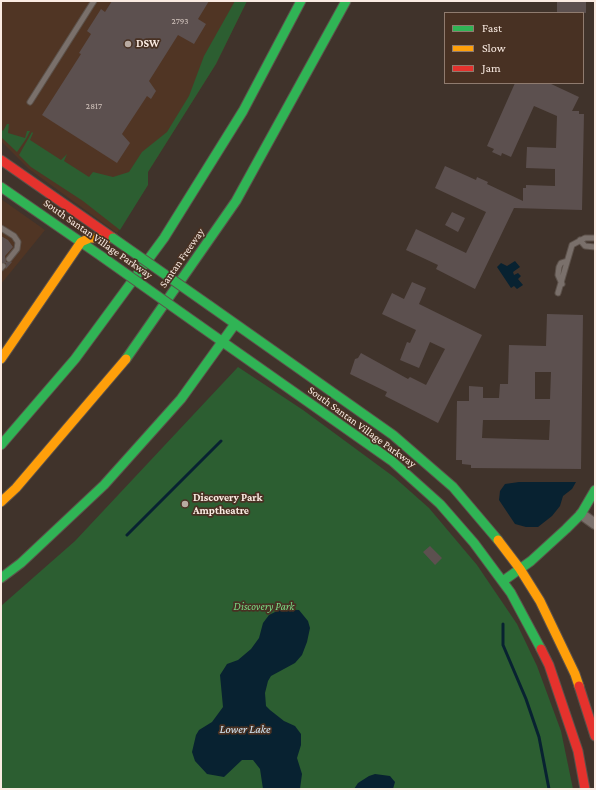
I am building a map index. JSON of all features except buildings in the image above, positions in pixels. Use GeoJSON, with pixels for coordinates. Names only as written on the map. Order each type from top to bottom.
{"type":"FeatureCollection","features":[{"type":"Feature","properties":{"kind":"main road"},"geometry":{"type":"LineString","coordinates":[[1,445],[75,359],[164,238],[243,111],[301,1]]}},
{"type":"Feature","properties":{"kind":"main road","name":"Santan Freeway"},"geometry":{"type":"LineString","coordinates":[[1,502],[16,488],[125,360],[236,201],[346,1]]}},
{"type":"Feature","properties":{"kind":"main road","name":"South Santan Village Parkway"},"geometry":{"type":"LineString","coordinates":[[1,160],[373,420],[420,457],[453,487],[474,510],[520,569],[540,601],[564,649],[585,702],[595,736]]}},
{"type":"Feature","properties":{"kind":"main road","name":"South Santan Village Parkway"},"geometry":{"type":"LineString","coordinates":[[1,187],[340,423],[392,461],[440,504],[474,543],[503,581],[523,615],[549,665],[578,751],[585,789]]}},
{"type":"Feature","properties":{"kind":"main road"},"geometry":{"type":"LineString","coordinates":[[1,359],[81,242],[90,238],[113,238]]}},
{"type":"Feature","properties":{"kind":"main road"},"geometry":{"type":"LineString","coordinates":[[1,578],[21,563],[104,485],[181,399],[235,324]]}},
{"type":"Feature","properties":{"kind":"main road"},"geometry":{"type":"LineString","coordinates":[[503,581],[520,569],[554,540],[581,514],[595,490]]}},
{"type":"Feature","properties":{"kind":"street"},"geometry":{"type":"LineString","coordinates":[[581,514],[595,524]]}},
{"type":"Feature","properties":{"kind":"lane"},"geometry":{"type":"LineString","coordinates":[[30,102],[94,1]]}},
{"type":"Feature","properties":{"kind":"lane"},"geometry":{"type":"LineString","coordinates":[[1,228],[14,236],[18,242],[17,249],[9,259]]}},
{"type":"Feature","properties":{"kind":"lane"},"geometry":{"type":"LineString","coordinates":[[558,293],[562,284],[572,245],[586,238],[595,238]]}},
{"type":"Feature","properties":{"kind":"lane"},"geometry":{"type":"LineString","coordinates":[[580,240],[585,246],[595,247]]}},
{"type":"Feature","properties":{"kind":"shaded area"},"geometry":{"type":"Polygon","coordinates":[[[1,1],[247,1],[216,64],[148,172],[148,185],[117,233],[29,169],[1,141],[1,1]]]}},
{"type":"Feature","properties":{"kind":"shaded area"},"geometry":{"type":"Polygon","coordinates":[[[1,199],[45,230],[1,284],[1,199]]]}},
{"type":"Feature","properties":{"kind":"green space"},"geometry":{"type":"Polygon","coordinates":[[[235,1],[247,1],[216,64],[148,172],[148,185],[120,230],[83,201],[31,167],[19,155],[32,132],[33,133],[30,140],[61,160],[67,154],[64,161],[89,177],[93,172],[113,177],[129,172],[142,152],[167,132],[189,96],[204,56],[235,1]]]}},
{"type":"Feature","properties":{"kind":"green space"},"geometry":{"type":"Polygon","coordinates":[[[7,124],[9,124],[8,133],[25,138],[27,131],[30,131],[17,152],[1,137],[1,129],[3,131],[7,124]]]}},
{"type":"Feature","properties":{"kind":"green space","name":"Discovery Park"},"geometry":{"type":"Polygon","coordinates":[[[238,367],[303,410],[394,477],[429,508],[477,565],[517,624],[537,666],[561,731],[573,789],[1,789],[1,606],[75,541],[238,367]]]}},
{"type":"Feature","properties":{"kind":"water"},"geometry":{"type":"Polygon","coordinates":[[[515,261],[520,267],[513,272],[514,275],[518,273],[521,276],[518,279],[523,285],[517,289],[514,286],[511,288],[497,267],[501,263],[507,266],[515,261]]]}},
{"type":"Feature","properties":{"kind":"water"},"geometry":{"type":"Polygon","coordinates":[[[519,482],[576,482],[572,489],[563,496],[560,506],[552,516],[538,527],[526,527],[515,524],[499,500],[500,491],[505,484],[519,482]]]}},
{"type":"Feature","properties":{"kind":"water","name":"Lower Lake"},"geometry":{"type":"Polygon","coordinates":[[[281,609],[299,610],[308,621],[310,628],[302,655],[295,663],[271,676],[265,693],[266,706],[284,721],[295,726],[301,734],[301,745],[297,758],[302,774],[300,789],[263,789],[260,769],[253,760],[242,760],[224,777],[207,774],[195,761],[192,752],[196,735],[199,730],[212,722],[223,707],[220,675],[227,664],[238,660],[251,649],[259,638],[263,623],[269,615],[281,609]]]}},
{"type":"Feature","properties":{"kind":"water"},"geometry":{"type":"Polygon","coordinates":[[[375,774],[390,776],[395,782],[393,789],[354,789],[358,783],[375,774]]]}},
{"type":"Feature","properties":{"kind":"waterway"},"geometry":{"type":"LineString","coordinates":[[127,535],[221,441]]}},
{"type":"Feature","properties":{"kind":"waterway"},"geometry":{"type":"LineString","coordinates":[[503,624],[503,645],[526,699],[539,737],[549,789]]}},
{"type":"Feature","properties":{"kind":"traffic: fast"},"geometry":{"type":"LineString","coordinates":[[1,445],[75,359],[164,238],[243,111],[301,1]]}},
{"type":"Feature","properties":{"kind":"traffic: fast"},"geometry":{"type":"LineString","coordinates":[[126,359],[236,201],[346,1]]}},
{"type":"Feature","properties":{"kind":"traffic: fast"},"geometry":{"type":"LineString","coordinates":[[1,187],[101,256]]}},
{"type":"Feature","properties":{"kind":"traffic: fast"},"geometry":{"type":"LineString","coordinates":[[113,238],[210,306]]}},
{"type":"Feature","properties":{"kind":"traffic: fast"},"geometry":{"type":"LineString","coordinates":[[101,256],[200,326]]}},
{"type":"Feature","properties":{"kind":"traffic: fast"},"geometry":{"type":"LineString","coordinates":[[210,306],[393,435],[453,487],[498,540]]}},
{"type":"Feature","properties":{"kind":"traffic: fast"},"geometry":{"type":"LineString","coordinates":[[1,578],[21,563],[104,485],[181,399],[235,324]]}},
{"type":"Feature","properties":{"kind":"traffic: fast"},"geometry":{"type":"LineString","coordinates":[[200,326],[392,461],[440,504],[474,543],[511,593],[541,649]]}},
{"type":"Feature","properties":{"kind":"traffic: fast"},"geometry":{"type":"LineString","coordinates":[[503,581],[531,561],[566,529],[581,514],[595,490]]}},
{"type":"Feature","properties":{"kind":"traffic: slow"},"geometry":{"type":"LineString","coordinates":[[1,359],[81,242],[90,238],[113,238]]}},
{"type":"Feature","properties":{"kind":"traffic: slow"},"geometry":{"type":"LineString","coordinates":[[1,502],[16,488],[126,359]]}},
{"type":"Feature","properties":{"kind":"traffic: slow"},"geometry":{"type":"LineString","coordinates":[[498,540],[520,569],[540,601],[575,674],[579,686]]}},
{"type":"Feature","properties":{"kind":"traffic: jam"},"geometry":{"type":"LineString","coordinates":[[1,160],[113,238]]}},
{"type":"Feature","properties":{"kind":"traffic: jam"},"geometry":{"type":"LineString","coordinates":[[541,649],[549,665],[578,751],[585,789]]}},
{"type":"Feature","properties":{"kind":"traffic: jam"},"geometry":{"type":"LineString","coordinates":[[579,686],[595,736]]}},
{"type":"Feature","properties":{"kind":"place","name":"DSW"},"geometry":{"type":"Point","coordinates":[128,44]}},
{"type":"Feature","properties":{"kind":"place","name":"Discovery Park Amptheatre"},"geometry":{"type":"Point","coordinates":[185,504]}}]}
